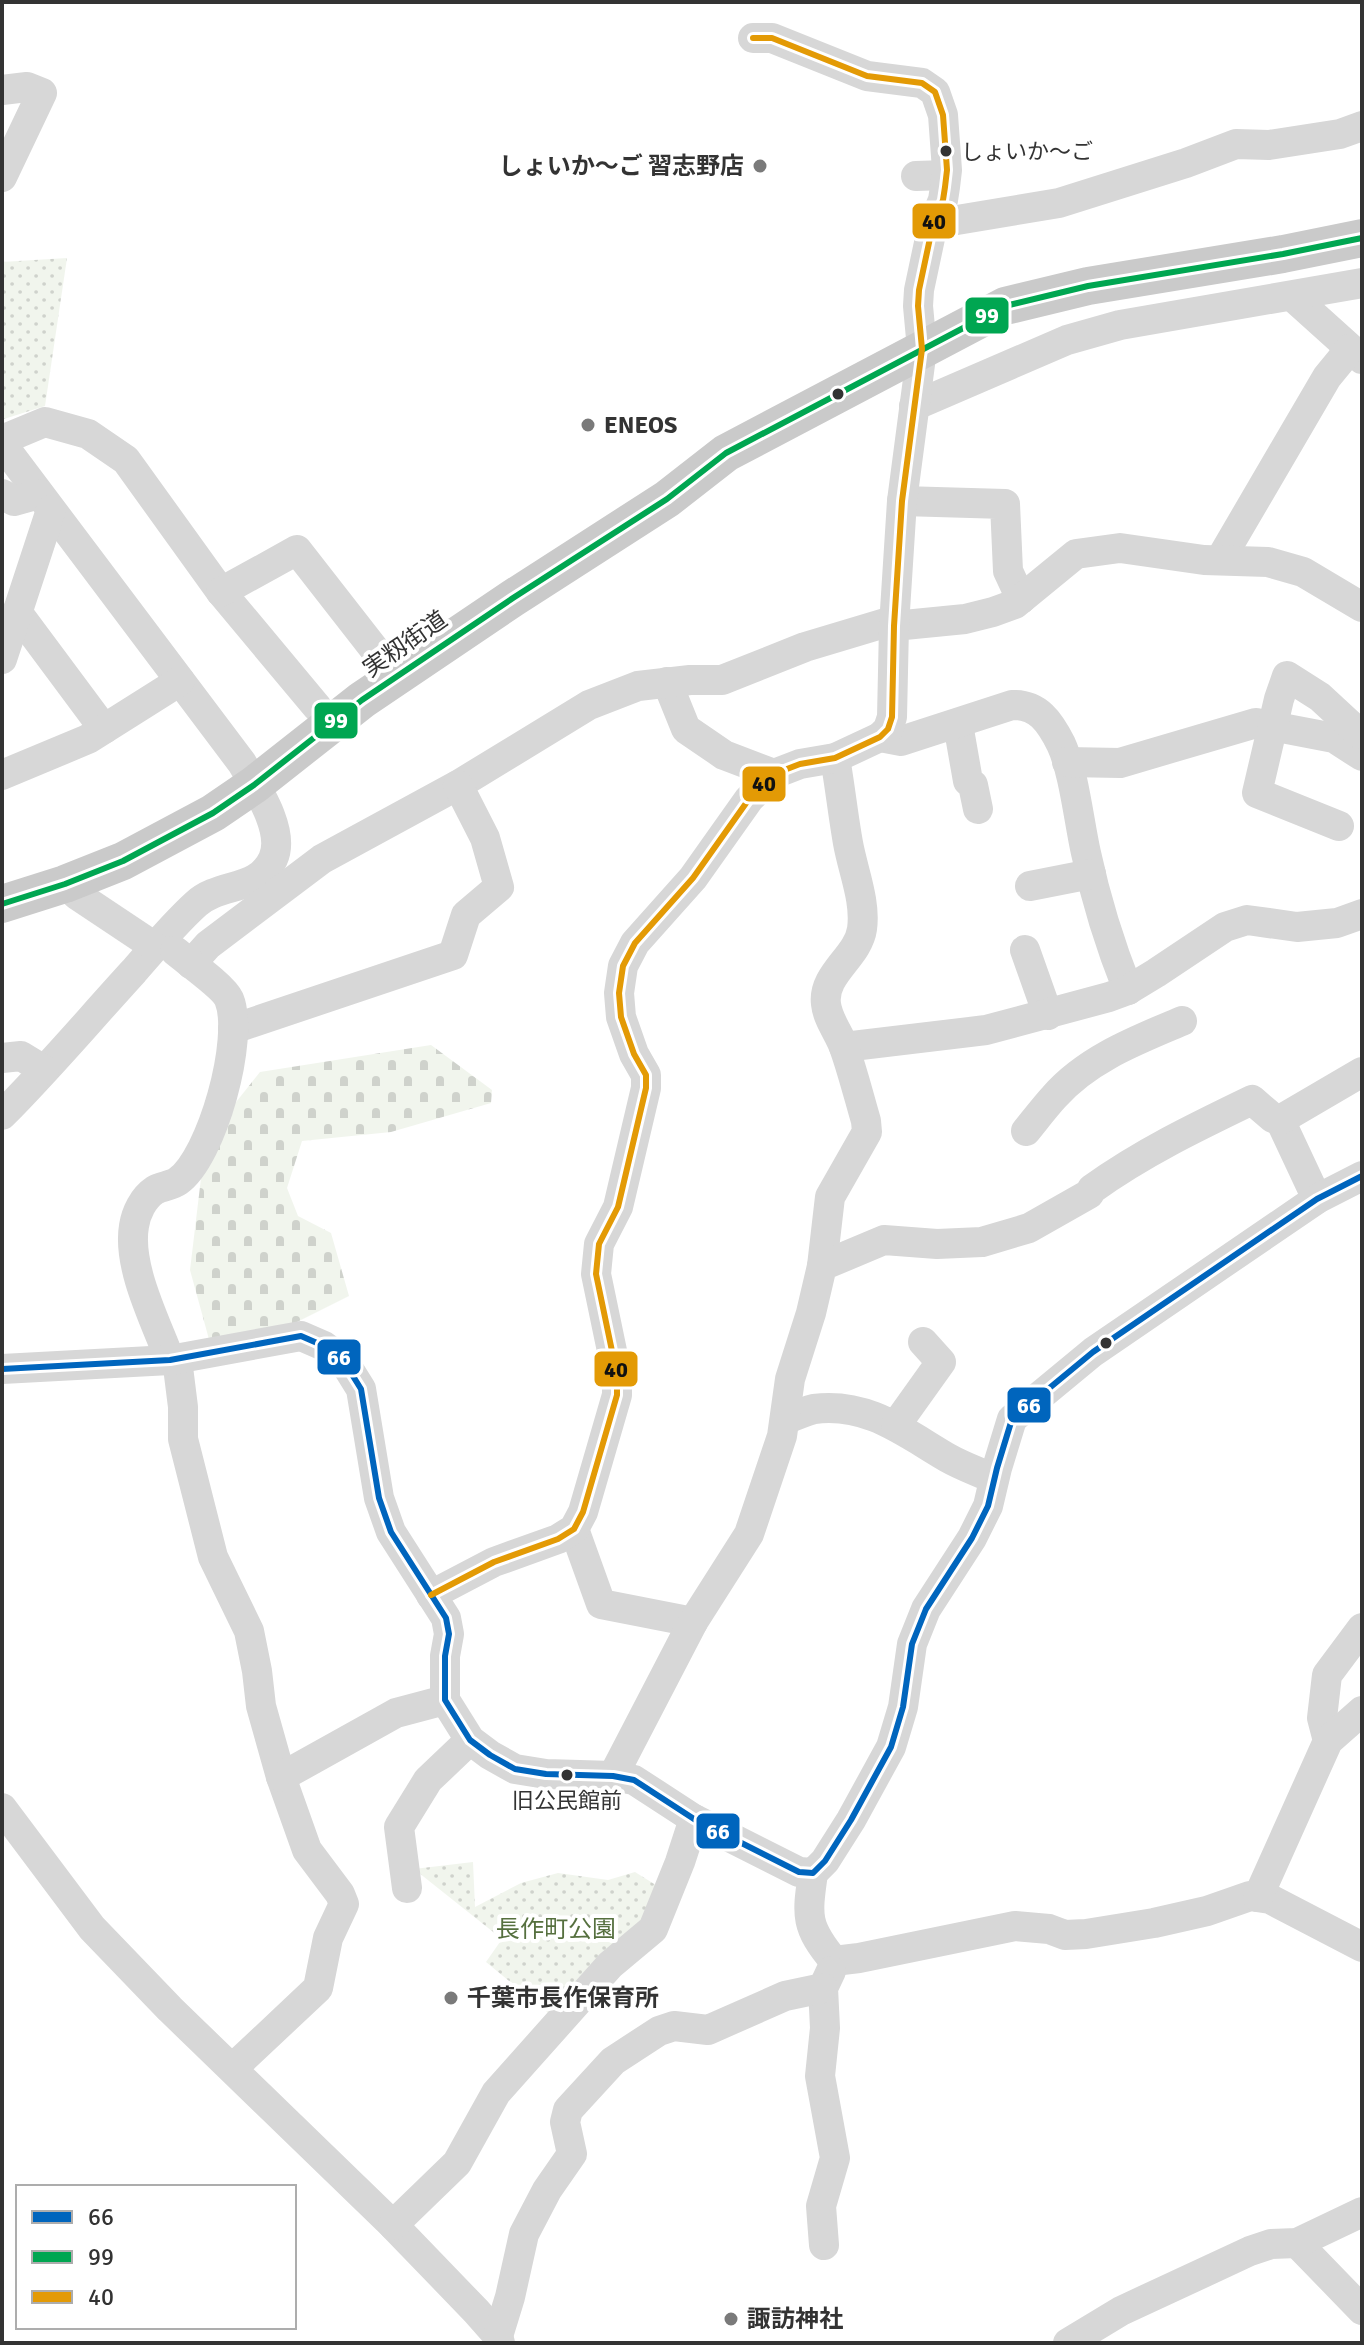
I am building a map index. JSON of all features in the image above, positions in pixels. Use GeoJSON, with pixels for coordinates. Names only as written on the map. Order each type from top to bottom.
{"type":"FeatureCollection","features":[{"type":"Feature","properties":{"kind":"main road","name":"実籾街道"},"geometry":{"type":"LineString","coordinates":[[2,904],[123,861],[213,813],[317,707],[382,659],[546,549],[696,463],[726,453],[1005,306],[1088,286],[1362,238]]}},
{"type":"Feature","properties":{"kind":"main road","name":"実籾街道"},"geometry":{"type":"LineString","coordinates":[[2,879],[121,837],[200,795],[248,774],[667,499],[726,453]]}},
{"type":"Feature","properties":{"kind":"street"},"geometry":{"type":"LineString","coordinates":[[431,1595],[494,1562],[558,1539],[574,1529],[583,1512],[617,1395],[617,1375],[596,1274],[599,1244],[618,1207],[646,1088],[646,1075],[634,1054],[621,1017],[619,993],[623,966],[635,943],[693,878],[749,799],[774,774],[800,764],[835,758],[880,737],[888,729],[892,717],[902,501],[922,349],[919,290],[933,224],[943,200],[946,175],[943,115],[939,100],[929,86],[922,83],[867,76],[772,38],[753,38]]}},
{"type":"Feature","properties":{"kind":"street"},"geometry":{"type":"LineString","coordinates":[[2,90],[27,87],[42,93],[2,177]]}},
{"type":"Feature","properties":{"kind":"street"},"geometry":{"type":"LineString","coordinates":[[933,224],[1059,203],[1236,144],[1269,145],[1340,134],[1362,126]]}},
{"type":"Feature","properties":{"kind":"street"},"geometry":{"type":"LineString","coordinates":[[916,176],[946,175]]}},
{"type":"Feature","properties":{"kind":"street"},"geometry":{"type":"LineString","coordinates":[[914,406],[1067,340],[1120,325],[1362,283]]}},
{"type":"Feature","properties":{"kind":"street"},"geometry":{"type":"LineString","coordinates":[[1220,560],[1327,377],[1356,354],[1292,296]]}},
{"type":"Feature","properties":{"kind":"street"},"geometry":{"type":"LineString","coordinates":[[2,1115],[199,901],[256,880],[272,861],[275,846],[273,826],[248,774],[2,442],[45,422],[88,434],[126,460],[221,592],[317,707]]}},
{"type":"Feature","properties":{"kind":"street"},"geometry":{"type":"LineString","coordinates":[[2,494],[14,501],[45,502]]}},
{"type":"Feature","properties":{"kind":"street"},"geometry":{"type":"LineString","coordinates":[[902,501],[1005,504],[1008,571],[1021,599]]}},
{"type":"Feature","properties":{"kind":"street"},"geometry":{"type":"LineString","coordinates":[[2,659],[45,502]]}},
{"type":"Feature","properties":{"kind":"street"},"geometry":{"type":"LineString","coordinates":[[191,964],[208,945],[322,859],[458,785],[589,705],[629,688],[667,682],[722,680],[805,647],[895,623],[965,619],[993,612],[1021,599],[1076,554],[1120,548],[1204,560],[1268,562],[1303,572],[1362,607]]}},
{"type":"Feature","properties":{"kind":"street"},"geometry":{"type":"LineString","coordinates":[[221,592],[297,550],[382,659]]}},
{"type":"Feature","properties":{"kind":"street"},"geometry":{"type":"LineString","coordinates":[[17,612],[104,729]]}},
{"type":"Feature","properties":{"kind":"street"},"geometry":{"type":"LineString","coordinates":[[1339,826],[1257,793],[1287,676],[1320,697],[1361,745]]}},
{"type":"Feature","properties":{"kind":"street"},"geometry":{"type":"LineString","coordinates":[[2,775],[88,739],[180,681]]}},
{"type":"Feature","properties":{"kind":"street"},"geometry":{"type":"LineString","coordinates":[[667,682],[686,729],[724,755],[774,774]]}},
{"type":"Feature","properties":{"kind":"street"},"geometry":{"type":"LineString","coordinates":[[880,737],[901,741],[1012,705],[1034,708],[1047,723],[1061,744],[1067,762],[1133,1042]]}},
{"type":"Feature","properties":{"kind":"street"},"geometry":{"type":"LineString","coordinates":[[1067,762],[1120,763],[1256,723],[1361,745]]}},
{"type":"Feature","properties":{"kind":"street"},"geometry":{"type":"LineString","coordinates":[[958,724],[968,781],[973,785],[978,809]]}},
{"type":"Feature","properties":{"kind":"street"},"geometry":{"type":"LineString","coordinates":[[613,1776],[693,1622],[749,1534],[782,1436],[790,1379],[822,1266],[830,1197],[867,1132],[844,1047],[826,1004],[827,986],[851,954],[862,933],[863,921],[835,758]]}},
{"type":"Feature","properties":{"kind":"street"},"geometry":{"type":"LineString","coordinates":[[233,1029],[453,955],[466,915],[499,887],[485,838],[458,785]]}},
{"type":"Feature","properties":{"kind":"street"},"geometry":{"type":"LineString","coordinates":[[1030,886],[1091,874]]}},
{"type":"Feature","properties":{"kind":"street"},"geometry":{"type":"LineString","coordinates":[[65,884],[77,895],[191,964],[228,996],[233,1014],[227,1080],[219,1109],[195,1160],[178,1181],[155,1190],[142,1203],[134,1224],[132,1248],[139,1274],[173,1359],[183,1407],[183,1439],[213,1557],[249,1631],[261,1706],[281,1777],[307,1850],[344,1904],[328,1938],[318,1988],[233,2068]]}},
{"type":"Feature","properties":{"kind":"street"},"geometry":{"type":"LineString","coordinates":[[844,1047],[986,1030],[1119,993],[1225,927],[1247,920],[1297,927],[1337,923],[1362,914]]}},
{"type":"Feature","properties":{"kind":"street"},"geometry":{"type":"LineString","coordinates":[[1025,950],[1048,1015]]}},
{"type":"Feature","properties":{"kind":"street"},"geometry":{"type":"LineString","coordinates":[[1026,1131],[1055,1095],[1089,1066],[1133,1042],[1182,1021]]}},
{"type":"Feature","properties":{"kind":"street"},"geometry":{"type":"LineString","coordinates":[[2,1058],[21,1056],[44,1070]]}},
{"type":"Feature","properties":{"kind":"street"},"geometry":{"type":"LineString","coordinates":[[822,1266],[884,1240],[937,1244],[982,1242],[1029,1228],[1089,1194],[1125,1166],[1177,1136],[1252,1100],[1273,1118],[1280,1120],[1362,1072]]}},
{"type":"Feature","properties":{"kind":"street"},"geometry":{"type":"LineString","coordinates":[[1280,1120],[1317,1199]]}},
{"type":"Feature","properties":{"kind":"street"},"geometry":{"type":"LineString","coordinates":[[824,2245],[821,2206],[835,2158],[820,2076],[828,1975],[807,1910],[813,1873],[825,1861],[851,1820],[891,1747],[903,1707],[912,1644],[926,1609],[972,1538],[988,1506],[1012,1419],[1093,1352],[1317,1199],[1362,1176]]}},
{"type":"Feature","properties":{"kind":"street"},"geometry":{"type":"LineString","coordinates":[[2,1369],[173,1359],[301,1336],[324,1346],[343,1360],[361,1389],[379,1498],[391,1532],[446,1618],[449,1634],[445,1656],[445,1700],[470,1740],[515,1769],[634,1780],[694,1819],[799,1872],[813,1873]]}},
{"type":"Feature","properties":{"kind":"street"},"geometry":{"type":"LineString","coordinates":[[896,1425],[941,1362],[923,1342]]}},
{"type":"Feature","properties":{"kind":"street"},"geometry":{"type":"LineString","coordinates":[[785,1420],[813,1409],[858,1412],[896,1425],[951,1460],[994,1479]]}},
{"type":"Feature","properties":{"kind":"street"},"geometry":{"type":"LineString","coordinates":[[574,1529],[601,1604],[693,1622]]}},
{"type":"Feature","properties":{"kind":"street"},"geometry":{"type":"LineString","coordinates":[[1328,1741],[1322,1718],[1327,1675],[1362,1628]]}},
{"type":"Feature","properties":{"kind":"street"},"geometry":{"type":"LineString","coordinates":[[281,1777],[396,1713],[445,1700]]}},
{"type":"Feature","properties":{"kind":"street"},"geometry":{"type":"LineString","coordinates":[[1258,1897],[1328,1741],[1362,1711]]}},
{"type":"Feature","properties":{"kind":"street"},"geometry":{"type":"LineString","coordinates":[[407,1888],[399,1827],[428,1780],[470,1740]]}},
{"type":"Feature","properties":{"kind":"street"},"geometry":{"type":"LineString","coordinates":[[2,1808],[92,1928],[170,2009],[393,2225],[499,2340]]}},
{"type":"Feature","properties":{"kind":"street"},"geometry":{"type":"LineString","coordinates":[[393,2225],[457,2163],[496,2093],[610,1965],[653,1929],[694,1819]]}},
{"type":"Feature","properties":{"kind":"street"},"geometry":{"type":"LineString","coordinates":[[499,2340],[524,2234],[547,2190],[572,2154],[565,2122],[568,2110],[613,2061],[659,2031],[674,2026],[708,2030],[785,1996],[859,1958],[1015,1926],[1049,1929],[1065,1935],[1086,1934],[1207,1911],[1250,1896],[1270,1899],[1362,1947]]}},
{"type":"Feature","properties":{"kind":"street"},"geometry":{"type":"LineString","coordinates":[[1068,2343],[1121,2311],[1250,2251],[1271,2244],[1297,2243],[1355,2216],[1362,2189]]}},
{"type":"Feature","properties":{"kind":"street"},"geometry":{"type":"LineString","coordinates":[[1297,2243],[1362,2310]]}},
{"type":"Feature","properties":{"kind":"green space"},"geometry":{"type":"Polygon","coordinates":[[[67,258],[45,406],[4,419],[2,262],[67,258]]]}},
{"type":"Feature","properties":{"kind":"green space"},"geometry":{"type":"Polygon","coordinates":[[[431,1045],[492,1090],[491,1103],[391,1132],[302,1141],[287,1188],[298,1216],[331,1233],[349,1296],[289,1326],[210,1343],[190,1270],[202,1170],[221,1121],[260,1072],[431,1045]]]}},
{"type":"Feature","properties":{"kind":"green space","name":"長作町公園"},"geometry":{"type":"Polygon","coordinates":[[[473,1862],[475,1907],[521,1883],[558,1873],[608,1880],[635,1872],[659,1887],[645,1926],[553,2017],[486,1962],[502,1939],[414,1869],[473,1862]]]}},
{"type":"Feature","properties":{"kind":"transit line","name":"40"},"geometry":{"type":"LineString","coordinates":[[431,1595],[494,1562],[558,1539],[574,1529],[583,1512],[617,1395],[617,1375],[596,1274],[599,1244],[618,1207],[646,1088],[646,1075],[634,1054],[621,1017],[619,993],[623,966],[635,943],[693,878],[749,799],[774,774],[800,764],[835,758],[880,737],[888,729],[892,717],[902,501],[922,349],[919,290],[933,224],[945,187],[947,170],[943,115],[935,92],[922,83],[867,76],[772,38],[753,38]]}},
{"type":"Feature","properties":{"kind":"transit line","name":"99"},"geometry":{"type":"LineString","coordinates":[[2,904],[123,861],[213,813],[254,785],[362,700],[667,499],[726,453],[1005,306],[1088,286],[1362,238]]}},
{"type":"Feature","properties":{"kind":"transit line","name":"66"},"geometry":{"type":"LineString","coordinates":[[2,1369],[170,1360],[301,1336],[324,1346],[343,1360],[361,1389],[379,1498],[391,1532],[446,1618],[449,1634],[445,1656],[445,1700],[470,1740],[515,1769],[634,1780],[694,1819],[799,1872],[813,1873],[825,1861],[851,1820],[891,1747],[903,1707],[912,1644],[926,1609],[972,1538],[988,1506],[1012,1419],[1093,1352],[1317,1199],[1362,1176]]}},
{"type":"Feature","properties":{"kind":"place","name":"しょいか〜ご"},"geometry":{"type":"Point","coordinates":[946,151]}},
{"type":"Feature","properties":{"kind":"place","name":"しょいか～ご 習志野店"},"geometry":{"type":"Point","coordinates":[760,166]}},
{"type":"Feature","properties":{"kind":"place","name":"ENEOS"},"geometry":{"type":"Point","coordinates":[588,425]}},
{"type":"Feature","properties":{"kind":"place","name":"旧公民館前"},"geometry":{"type":"Point","coordinates":[567,1775]}},
{"type":"Feature","properties":{"kind":"place","name":"千葉市長作保育所"},"geometry":{"type":"Point","coordinates":[451,1998]}},
{"type":"Feature","properties":{"kind":"place","name":"諏訪神社"},"geometry":{"type":"Point","coordinates":[731,2319]}}]}
